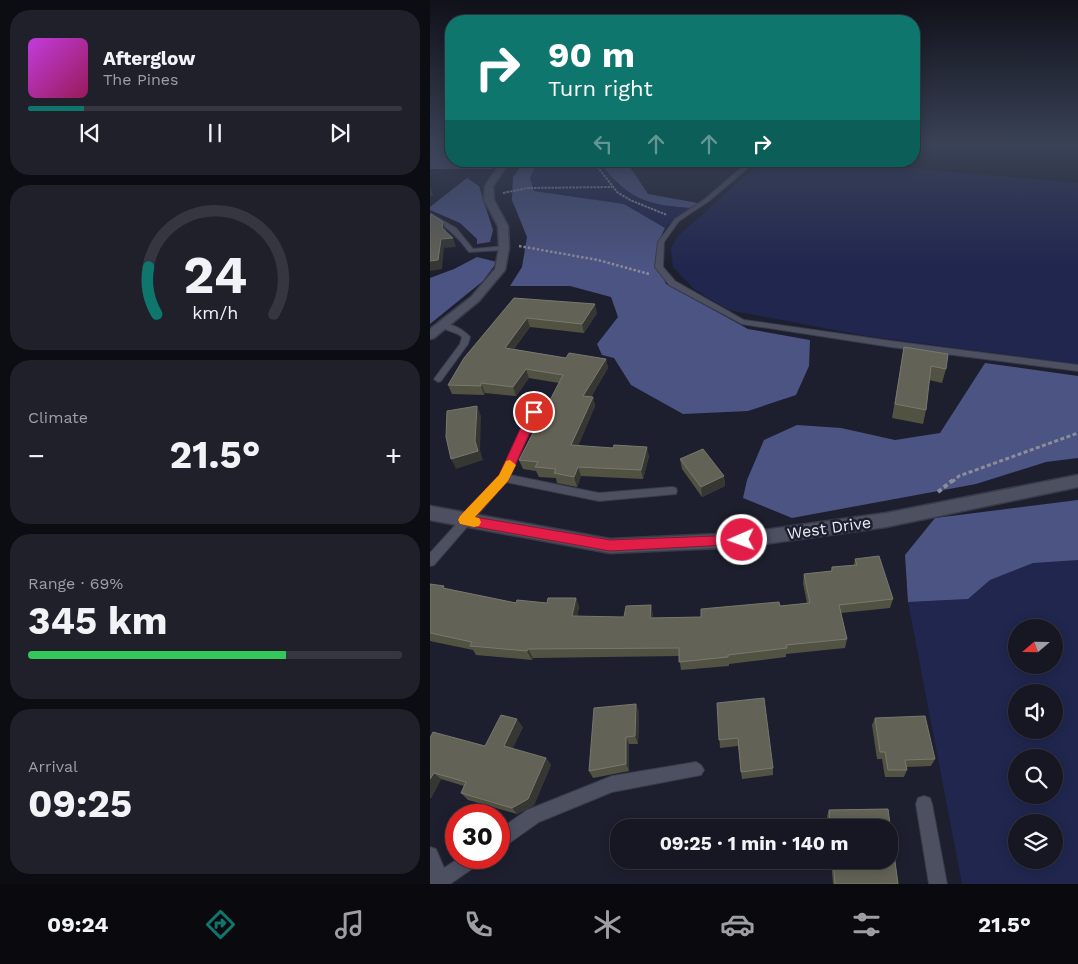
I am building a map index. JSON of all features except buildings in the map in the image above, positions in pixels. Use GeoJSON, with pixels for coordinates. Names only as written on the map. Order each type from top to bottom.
{"type":"FeatureCollection","features":[{"type":"Feature","properties":{"kind":"street"},"geometry":{"type":"LineString","coordinates":[[430,335],[475,299],[500,270],[504,245],[503,226],[489,200],[490,185]]}},
{"type":"Feature","properties":{"kind":"street","name":"West Drive"},"geometry":{"type":"LineString","coordinates":[[430,513],[610,546],[742,540],[886,520],[1078,481]]}},
{"type":"Feature","properties":{"kind":"lane"},"geometry":{"type":"LineString","coordinates":[[724,185],[678,220],[661,242],[659,267],[669,280],[742,322],[891,344],[1078,368]]}},
{"type":"Feature","properties":{"kind":"lane"},"geometry":{"type":"LineString","coordinates":[[430,215],[448,224],[464,238],[471,251],[504,245]]}},
{"type":"Feature","properties":{"kind":"lane"},"geometry":{"type":"LineString","coordinates":[[438,379],[464,344],[466,337],[461,332],[442,326]]}},
{"type":"Feature","properties":{"kind":"lane"},"geometry":{"type":"LineString","coordinates":[[430,561],[504,478],[541,396]]}},
{"type":"Feature","properties":{"kind":"lane"},"geometry":{"type":"LineString","coordinates":[[504,478],[599,497],[672,490]]}},
{"type":"Feature","properties":{"kind":"lane"},"geometry":{"type":"LineString","coordinates":[[510,832],[532,816],[612,784],[696,770]]}},
{"type":"Feature","properties":{"kind":"lane"},"geometry":{"type":"LineString","coordinates":[[924,804],[938,884]]}},
{"type":"Feature","properties":{"kind":"lane"},"geometry":{"type":"LineString","coordinates":[[430,854],[438,882],[457,869]]}},
{"type":"Feature","properties":{"kind":"path"},"geometry":{"type":"LineString","coordinates":[[489,195],[528,188],[612,187],[632,201],[678,220]]}},
{"type":"Feature","properties":{"kind":"path"},"geometry":{"type":"LineString","coordinates":[[504,245],[598,260],[669,280]]}},
{"type":"Feature","properties":{"kind":"path"},"geometry":{"type":"LineString","coordinates":[[936,494],[959,476],[1078,433]]}},
{"type":"Feature","properties":{"kind":"shaded area"},"geometry":{"type":"Polygon","coordinates":[[[458,185],[478,185],[493,230],[490,242],[477,244],[477,239],[460,223],[430,210],[430,207],[458,185]]]}},
{"type":"Feature","properties":{"kind":"shaded area"},"geometry":{"type":"Polygon","coordinates":[[[513,185],[532,185],[534,191],[624,204],[665,228],[657,245],[658,264],[666,284],[748,329],[810,340],[809,366],[796,395],[748,411],[683,414],[631,385],[614,358],[602,355],[597,344],[618,317],[611,297],[570,286],[510,286],[522,267],[527,237],[512,200],[513,185]]]}},
{"type":"Feature","properties":{"kind":"shaded area"},"geometry":{"type":"Polygon","coordinates":[[[532,185],[626,185],[645,202],[692,208],[665,228],[624,204],[534,191],[532,185]]]}},
{"type":"Feature","properties":{"kind":"shaded area"},"geometry":{"type":"Polygon","coordinates":[[[621,185],[642,185],[648,194],[698,203],[692,208],[658,204],[639,198],[621,185]]]}},
{"type":"Feature","properties":{"kind":"shaded area"},"geometry":{"type":"Polygon","coordinates":[[[735,185],[1078,185],[1078,364],[866,336],[729,310],[694,289],[673,267],[671,248],[678,236],[735,185]]]}},
{"type":"Feature","properties":{"kind":"shaded area"},"geometry":{"type":"Polygon","coordinates":[[[477,257],[497,262],[483,281],[430,324],[430,278],[454,269],[477,257]]]}},
{"type":"Feature","properties":{"kind":"shaded area"},"geometry":{"type":"Polygon","coordinates":[[[985,363],[1078,376],[1078,458],[1046,462],[976,484],[792,518],[743,498],[747,480],[764,440],[797,425],[841,428],[895,440],[940,433],[985,363]]]}},
{"type":"Feature","properties":{"kind":"shaded area"},"geometry":{"type":"Polygon","coordinates":[[[1078,500],[1078,560],[1033,563],[990,580],[968,599],[908,602],[905,555],[935,518],[1078,500]]]}},
{"type":"Feature","properties":{"kind":"shaded area"},"geometry":{"type":"Polygon","coordinates":[[[1078,560],[1078,884],[962,884],[908,602],[968,599],[990,580],[1033,563],[1078,560]]]}},
{"type":"Feature","properties":{"kind":"slow traffic"},"geometry":{"type":"LineString","coordinates":[[474,522],[465,520],[504,478],[510,465]]}},
{"type":"Feature","properties":{"kind":"route"},"geometry":{"type":"LineString","coordinates":[[534,412],[504,478],[465,520],[610,546],[742,540]]}}]}
